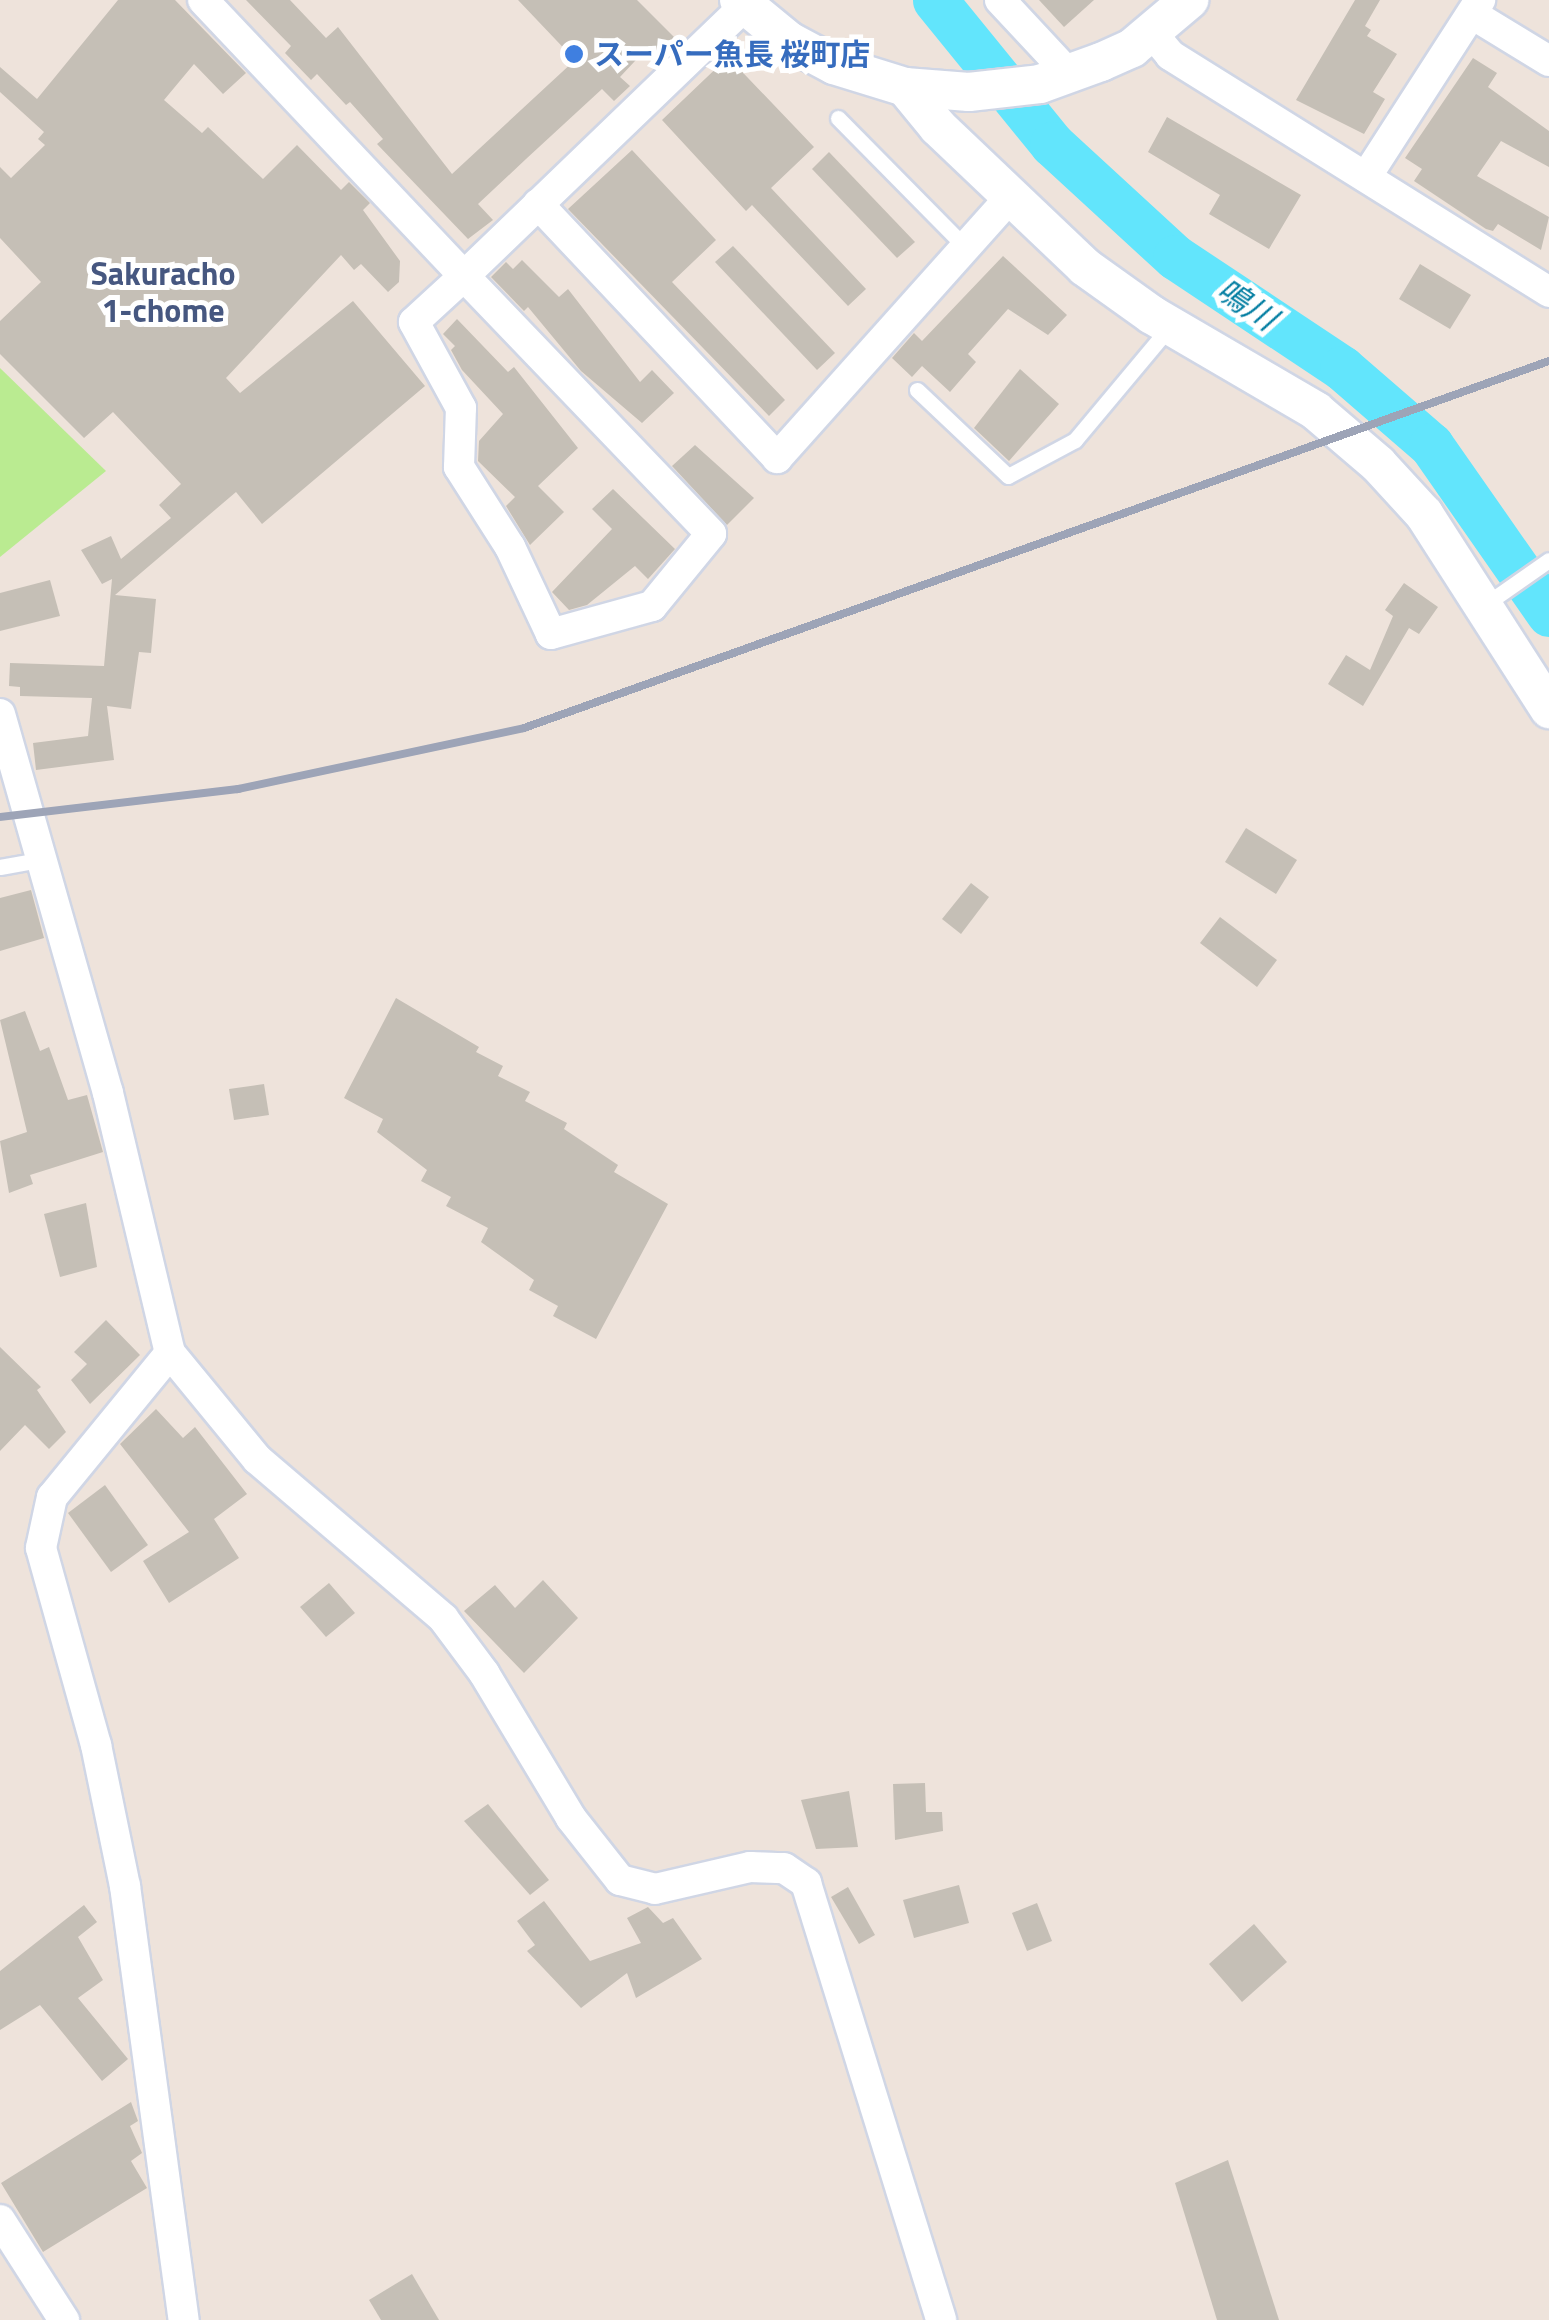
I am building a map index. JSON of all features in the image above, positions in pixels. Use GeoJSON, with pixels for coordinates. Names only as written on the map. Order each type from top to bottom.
{"type":"FeatureCollection","features":[{"type":"Feature","properties":{"kind":"street"},"geometry":{"type":"LineString","coordinates":[[202,0],[464,276],[711,534],[652,606],[550,634],[510,547],[459,467],[461,408],[414,322],[464,276],[742,3],[834,65],[906,87],[969,92],[1055,79],[1151,32],[1189,0]]}},
{"type":"Feature","properties":{"kind":"street"},"geometry":{"type":"LineString","coordinates":[[1000,0],[1055,79]]}},
{"type":"Feature","properties":{"kind":"street"},"geometry":{"type":"LineString","coordinates":[[1366,177],[1476,7],[1549,61]]}},
{"type":"Feature","properties":{"kind":"street"},"geometry":{"type":"LineString","coordinates":[[1151,32],[1170,55],[1549,292]]}},
{"type":"Feature","properties":{"kind":"street"},"geometry":{"type":"LineString","coordinates":[[906,87],[1084,268],[1171,326],[1273,382],[1378,464],[1497,596],[1549,709]]}},
{"type":"Feature","properties":{"kind":"street"},"geometry":{"type":"LineString","coordinates":[[538,204],[777,458],[1011,196]]}},
{"type":"Feature","properties":{"kind":"street"},"geometry":{"type":"LineString","coordinates":[[0,714],[44,859],[170,1353],[257,1459],[443,1618],[484,1672],[571,1818],[620,1880],[655,1889],[750,1867],[784,1868],[806,1883],[941,2320]]}},
{"type":"Feature","properties":{"kind":"street"},"geometry":{"type":"LineString","coordinates":[[170,1353],[52,1497],[41,1548],[96,1745],[125,1886],[184,2320]]}},
{"type":"Feature","properties":{"kind":"street"},"geometry":{"type":"LineString","coordinates":[[0,2220],[64,2320]]}},
{"type":"Feature","properties":{"kind":"lane"},"geometry":{"type":"LineString","coordinates":[[838,118],[965,246]]}},
{"type":"Feature","properties":{"kind":"lane"},"geometry":{"type":"LineString","coordinates":[[916,390],[1008,476],[1075,440],[1171,326]]}},
{"type":"Feature","properties":{"kind":"lane"},"geometry":{"type":"LineString","coordinates":[[1497,596],[1546,561]]}},
{"type":"Feature","properties":{"kind":"lane"},"geometry":{"type":"LineString","coordinates":[[0,867],[44,859]]}},
{"type":"Feature","properties":{"kind":"green space"},"geometry":{"type":"Polygon","coordinates":[[[0,368],[106,471],[0,557],[0,368]]]}},
{"type":"Feature","properties":{"kind":"building"},"geometry":{"type":"Polygon","coordinates":[[[118,0],[175,0],[246,73],[223,94],[194,64],[164,100],[202,133],[208,127],[263,179],[297,145],[341,190],[349,182],[370,203],[363,210],[400,261],[399,282],[388,292],[361,264],[354,270],[341,255],[226,378],[240,393],[353,301],[425,386],[262,524],[236,492],[115,595],[156,599],[151,653],[139,652],[131,709],[107,706],[114,760],[36,770],[33,743],[88,736],[92,698],[20,696],[20,687],[9,686],[10,663],[104,666],[112,579],[102,584],[81,550],[111,536],[121,559],[171,518],[159,505],[181,484],[113,412],[84,438],[0,354],[0,321],[41,282],[0,238],[0,167],[11,178],[45,145],[38,139],[44,132],[0,92],[0,67],[37,99],[118,0]]]}},
{"type":"Feature","properties":{"kind":"building"},"geometry":{"type":"Polygon","coordinates":[[[246,0],[290,0],[326,38],[338,27],[452,174],[575,60],[518,0],[637,0],[677,40],[659,57],[649,46],[620,77],[630,86],[614,101],[602,89],[478,204],[493,220],[468,239],[377,144],[383,139],[350,102],[346,105],[317,74],[311,80],[285,53],[291,46],[246,0]]]}},
{"type":"Feature","properties":{"kind":"building"},"geometry":{"type":"Polygon","coordinates":[[[1039,0],[1094,0],[1064,27],[1039,0]]]}},
{"type":"Feature","properties":{"kind":"building"},"geometry":{"type":"Polygon","coordinates":[[[1355,0],[1380,0],[1365,26],[1371,30],[1367,36],[1397,54],[1373,92],[1385,99],[1364,134],[1296,100],[1355,0]]]}},
{"type":"Feature","properties":{"kind":"building"},"geometry":{"type":"Polygon","coordinates":[[[728,57],[814,147],[771,188],[866,289],[848,306],[752,205],[746,211],[662,120],[728,57]]]}},
{"type":"Feature","properties":{"kind":"building"},"geometry":{"type":"Polygon","coordinates":[[[1473,58],[1497,73],[1488,87],[1549,131],[1549,167],[1501,141],[1477,176],[1549,217],[1541,250],[1498,224],[1493,231],[1486,229],[1414,181],[1422,169],[1405,158],[1473,58]]]}},
{"type":"Feature","properties":{"kind":"building"},"geometry":{"type":"Polygon","coordinates":[[[1167,117],[1301,195],[1269,249],[1209,214],[1220,195],[1148,152],[1167,117]]]}},
{"type":"Feature","properties":{"kind":"building"},"geometry":{"type":"Polygon","coordinates":[[[632,150],[716,240],[672,282],[785,400],[769,416],[568,209],[632,150]]]}},
{"type":"Feature","properties":{"kind":"building"},"geometry":{"type":"Polygon","coordinates":[[[829,152],[915,242],[897,258],[812,169],[829,152]]]}},
{"type":"Feature","properties":{"kind":"building"},"geometry":{"type":"Polygon","coordinates":[[[733,246],[835,353],[817,370],[715,262],[733,246]]]}},
{"type":"Feature","properties":{"kind":"building"},"geometry":{"type":"Polygon","coordinates":[[[1003,256],[1067,315],[1048,335],[1008,309],[968,354],[976,362],[950,392],[922,366],[912,377],[892,358],[914,333],[922,341],[1003,256]]]}},
{"type":"Feature","properties":{"kind":"building"},"geometry":{"type":"Polygon","coordinates":[[[522,260],[559,297],[568,289],[640,382],[652,370],[674,393],[642,423],[581,371],[528,307],[524,311],[491,277],[506,262],[513,269],[522,260]]]}},
{"type":"Feature","properties":{"kind":"building"},"geometry":{"type":"Polygon","coordinates":[[[1420,264],[1471,295],[1450,329],[1399,299],[1420,264]]]}},
{"type":"Feature","properties":{"kind":"building"},"geometry":{"type":"Polygon","coordinates":[[[457,319],[508,372],[514,367],[578,448],[538,486],[564,512],[530,545],[506,506],[515,497],[478,461],[479,441],[503,414],[462,370],[451,350],[455,346],[443,334],[457,319]]]}},
{"type":"Feature","properties":{"kind":"building"},"geometry":{"type":"Polygon","coordinates":[[[1020,369],[1059,404],[1009,461],[974,428],[1020,369]]]}},
{"type":"Feature","properties":{"kind":"building"},"geometry":{"type":"Polygon","coordinates":[[[695,445],[754,498],[727,525],[672,466],[695,445]]]}},
{"type":"Feature","properties":{"kind":"building"},"geometry":{"type":"Polygon","coordinates":[[[613,489],[675,549],[648,579],[635,566],[587,605],[569,610],[552,592],[612,529],[592,509],[613,489]]]}},
{"type":"Feature","properties":{"kind":"building"},"geometry":{"type":"Polygon","coordinates":[[[50,580],[60,616],[0,631],[0,593],[50,580]]]}},
{"type":"Feature","properties":{"kind":"building"},"geometry":{"type":"Polygon","coordinates":[[[1404,583],[1438,607],[1419,634],[1409,628],[1363,706],[1328,684],[1346,655],[1370,670],[1393,616],[1385,610],[1404,583]]]}},
{"type":"Feature","properties":{"kind":"building"},"geometry":{"type":"Polygon","coordinates":[[[1246,828],[1297,860],[1276,894],[1225,862],[1246,828]]]}},
{"type":"Feature","properties":{"kind":"building"},"geometry":{"type":"Polygon","coordinates":[[[971,883],[989,897],[961,934],[942,919],[971,883]]]}},
{"type":"Feature","properties":{"kind":"building"},"geometry":{"type":"Polygon","coordinates":[[[31,890],[44,938],[0,951],[0,898],[31,890]]]}},
{"type":"Feature","properties":{"kind":"building"},"geometry":{"type":"Polygon","coordinates":[[[1220,917],[1277,960],[1257,987],[1200,943],[1220,917]]]}},
{"type":"Feature","properties":{"kind":"building"},"geometry":{"type":"Polygon","coordinates":[[[396,998],[479,1047],[476,1052],[503,1066],[498,1076],[530,1092],[525,1101],[567,1123],[564,1129],[618,1165],[614,1172],[668,1204],[596,1339],[553,1316],[558,1306],[529,1290],[534,1280],[481,1242],[488,1228],[446,1206],[451,1197],[421,1181],[427,1170],[377,1132],[383,1119],[344,1098],[396,998]]]}},
{"type":"Feature","properties":{"kind":"building"},"geometry":{"type":"Polygon","coordinates":[[[25,1011],[40,1051],[49,1047],[68,1100],[87,1095],[103,1152],[30,1175],[33,1184],[9,1193],[0,1141],[27,1132],[0,1020],[25,1011]]]}},
{"type":"Feature","properties":{"kind":"building"},"geometry":{"type":"Polygon","coordinates":[[[264,1084],[269,1115],[234,1120],[229,1089],[264,1084]]]}},
{"type":"Feature","properties":{"kind":"building"},"geometry":{"type":"Polygon","coordinates":[[[86,1203],[97,1267],[60,1277],[44,1214],[86,1203]]]}},
{"type":"Feature","properties":{"kind":"building"},"geometry":{"type":"Polygon","coordinates":[[[106,1320],[140,1355],[90,1404],[71,1380],[87,1364],[74,1352],[106,1320]]]}},
{"type":"Feature","properties":{"kind":"building"},"geometry":{"type":"Polygon","coordinates":[[[0,1347],[41,1387],[37,1390],[66,1432],[49,1449],[25,1425],[0,1451],[0,1347]]]}},
{"type":"Feature","properties":{"kind":"building"},"geometry":{"type":"Polygon","coordinates":[[[156,1409],[183,1438],[195,1427],[247,1494],[214,1519],[239,1558],[169,1603],[143,1561],[189,1532],[120,1444],[156,1409]]]}},
{"type":"Feature","properties":{"kind":"building"},"geometry":{"type":"Polygon","coordinates":[[[105,1485],[148,1545],[111,1572],[68,1513],[105,1485]]]}},
{"type":"Feature","properties":{"kind":"building"},"geometry":{"type":"Polygon","coordinates":[[[543,1580],[578,1618],[524,1673],[464,1611],[495,1585],[515,1608],[543,1580]]]}},
{"type":"Feature","properties":{"kind":"building"},"geometry":{"type":"Polygon","coordinates":[[[329,1583],[355,1613],[326,1637],[300,1607],[329,1583]]]}},
{"type":"Feature","properties":{"kind":"building"},"geometry":{"type":"Polygon","coordinates":[[[925,1783],[926,1812],[942,1812],[943,1831],[895,1840],[893,1784],[925,1783]]]}},
{"type":"Feature","properties":{"kind":"building"},"geometry":{"type":"Polygon","coordinates":[[[849,1791],[858,1847],[816,1849],[801,1800],[849,1791]]]}},
{"type":"Feature","properties":{"kind":"building"},"geometry":{"type":"Polygon","coordinates":[[[488,1804],[549,1880],[530,1895],[464,1821],[488,1804]]]}},
{"type":"Feature","properties":{"kind":"building"},"geometry":{"type":"Polygon","coordinates":[[[959,1885],[969,1923],[914,1938],[903,1900],[959,1885]]]}},
{"type":"Feature","properties":{"kind":"building"},"geometry":{"type":"Polygon","coordinates":[[[848,1887],[875,1935],[859,1944],[831,1897],[848,1887]]]}},
{"type":"Feature","properties":{"kind":"building"},"geometry":{"type":"Polygon","coordinates":[[[544,1901],[590,1961],[641,1943],[627,1918],[648,1907],[663,1923],[673,1918],[702,1959],[636,1998],[627,1973],[581,2008],[527,1951],[535,1945],[517,1921],[544,1901]]]}},
{"type":"Feature","properties":{"kind":"building"},"geometry":{"type":"Polygon","coordinates":[[[1037,1903],[1052,1941],[1027,1951],[1012,1913],[1037,1903]]]}},
{"type":"Feature","properties":{"kind":"building"},"geometry":{"type":"Polygon","coordinates":[[[84,1905],[97,1922],[78,1937],[103,1980],[78,1998],[128,2059],[102,2081],[40,2005],[0,2030],[0,1971],[84,1905]]]}},
{"type":"Feature","properties":{"kind":"building"},"geometry":{"type":"Polygon","coordinates":[[[1254,1924],[1287,1962],[1242,2002],[1209,1964],[1254,1924]]]}},
{"type":"Feature","properties":{"kind":"building"},"geometry":{"type":"Polygon","coordinates":[[[131,2102],[138,2121],[130,2126],[142,2153],[131,2161],[147,2188],[43,2252],[1,2183],[131,2102]]]}},
{"type":"Feature","properties":{"kind":"building"},"geometry":{"type":"Polygon","coordinates":[[[1228,2160],[1279,2320],[1217,2320],[1175,2183],[1228,2160]]]}},
{"type":"Feature","properties":{"kind":"building"},"geometry":{"type":"Polygon","coordinates":[[[412,2274],[439,2320],[381,2320],[369,2300],[412,2274]]]}},
{"type":"Feature","properties":{"kind":"waterway","name":"鳴川"},"geometry":{"type":"LineString","coordinates":[[935,0],[1052,144],[1175,257],[1342,368],[1431,445],[1549,614]]}},
{"type":"Feature","properties":{"kind":"railway"},"geometry":{"type":"LineString","coordinates":[[0,817],[238,789],[524,728],[1549,361]]}},
{"type":"Feature","properties":{"kind":"place","name":"スーパー魚長 桜町店"},"geometry":{"type":"Point","coordinates":[574,54]}},
{"type":"Feature","properties":{"kind":"district","name":"Sakuracho 1-chome"},"geometry":{"type":"Point","coordinates":[163,292]}}]}
